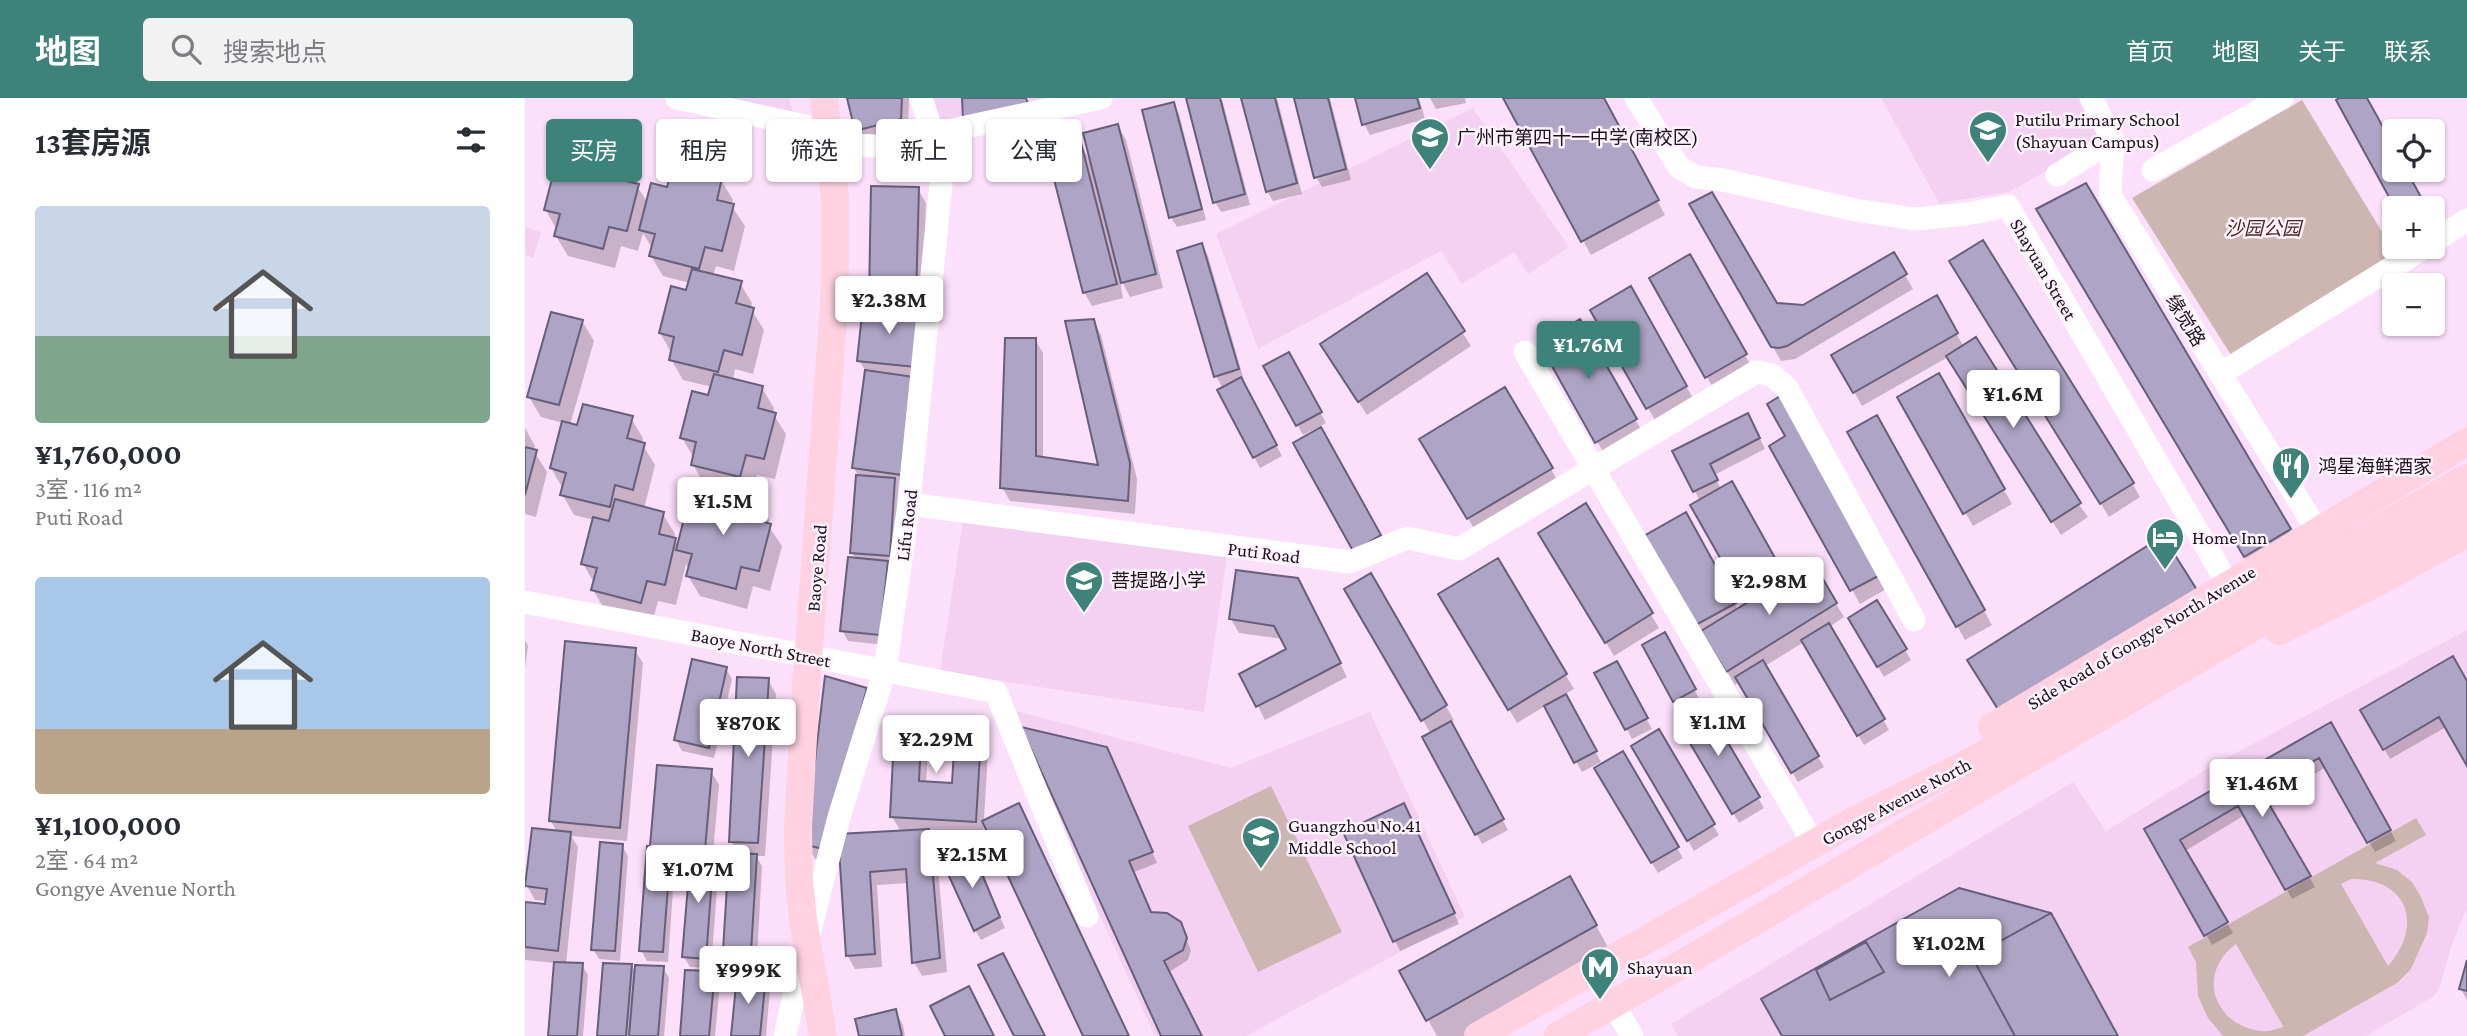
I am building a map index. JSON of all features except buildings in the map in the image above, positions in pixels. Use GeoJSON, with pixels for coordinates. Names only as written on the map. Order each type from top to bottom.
{"type":"FeatureCollection","features":[{"type":"Feature","properties":{"kind":"main road","name":"Baoye Road"},"geometry":{"type":"LineString","coordinates":[[806,98],[815,119]]}},
{"type":"Feature","properties":{"kind":"main road","name":"Baoye Road"},"geometry":{"type":"LineString","coordinates":[[822,119],[824,98]]}},
{"type":"Feature","properties":{"kind":"main road","name":"Baoye Road"},"geometry":{"type":"LineString","coordinates":[[819,182],[817,310],[801,655],[798,828],[799,880],[806,945],[823,1036]]}},
{"type":"Feature","properties":{"kind":"main road","name":"Side Road of Gongye North Avenue"},"geometry":{"type":"LineString","coordinates":[[1857,819],[1990,729],[2467,442]]}},
{"type":"Feature","properties":{"kind":"main road","name":"Gongye Avenue North"},"geometry":{"type":"LineString","coordinates":[[1478,1036],[1857,819],[1973,760],[2467,478]]}},
{"type":"Feature","properties":{"kind":"main road","name":"Gongye Avenue North"},"geometry":{"type":"LineString","coordinates":[[1557,1036],[1852,865],[2339,576],[2467,505]]}},
{"type":"Feature","properties":{"kind":"main road"},"geometry":{"type":"LineString","coordinates":[[2139,693],[2218,662],[2374,584],[2467,533]]}},
{"type":"Feature","properties":{"kind":"main road","name":"Baoye Road"},"geometry":{"type":"LineString","coordinates":[[801,655],[782,837],[783,883],[796,986],[806,1036]]}},
{"type":"Feature","properties":{"kind":"street"},"geometry":{"type":"LineString","coordinates":[[677,98],[766,119]]}},
{"type":"Feature","properties":{"kind":"street","name":"Lifu Road"},"geometry":{"type":"LineString","coordinates":[[921,98],[928,119]]}},
{"type":"Feature","properties":{"kind":"street"},"geometry":{"type":"LineString","coordinates":[[972,127],[1101,98]]}},
{"type":"Feature","properties":{"kind":"street","name":"Shayuan Street"},"geometry":{"type":"LineString","coordinates":[[1636,98],[1679,167],[1696,177],[1723,180],[1855,210],[1915,219],[1967,215],[2008,206],[2228,584]]}},
{"type":"Feature","properties":{"kind":"street"},"geometry":{"type":"LineString","coordinates":[[2057,175],[2113,140],[2091,98]]}},
{"type":"Feature","properties":{"kind":"street"},"geometry":{"type":"LineString","coordinates":[[2153,170],[2282,98]]}},
{"type":"Feature","properties":{"kind":"street","name":"缘觉路"},"geometry":{"type":"LineString","coordinates":[[2113,140],[2110,195],[2317,530]]}},
{"type":"Feature","properties":{"kind":"street","name":"Lifu Road"},"geometry":{"type":"LineString","coordinates":[[806,945],[839,817],[885,670],[909,504],[941,182]]}},
{"type":"Feature","properties":{"kind":"street"},"geometry":{"type":"LineString","coordinates":[[2445,234],[2467,220]]}},
{"type":"Feature","properties":{"kind":"street"},"geometry":{"type":"LineString","coordinates":[[2220,374],[2406,259]]}},
{"type":"Feature","properties":{"kind":"street"},"geometry":{"type":"LineString","coordinates":[[1525,352],[1814,844]]}},
{"type":"Feature","properties":{"kind":"street","name":"Puti Road"},"geometry":{"type":"LineString","coordinates":[[909,504],[1350,562],[1407,538],[1459,549],[1756,372],[1772,376],[1787,388],[1914,620]]}},
{"type":"Feature","properties":{"kind":"street","name":"Baoye North Street"},"geometry":{"type":"LineString","coordinates":[[525,602],[996,692],[1087,916]]}},
{"type":"Feature","properties":{"kind":"street"},"geometry":{"type":"LineString","coordinates":[[785,1036],[796,986]]}},
{"type":"Feature","properties":{"kind":"street"},"geometry":{"type":"LineString","coordinates":[[1613,1004],[1632,1036]]}},
{"type":"Feature","properties":{"kind":"shaded area"},"geometry":{"type":"Polygon","coordinates":[[[713,98],[789,98],[795,118],[713,98]]]}},
{"type":"Feature","properties":{"kind":"shaded area"},"geometry":{"type":"Polygon","coordinates":[[[930,98],[1085,98],[972,124],[972,119],[936,119],[930,98]]]}},
{"type":"Feature","properties":{"kind":"shaded area","name":"Putilu Primary School (Shayuan Campus)"},"geometry":{"type":"Polygon","coordinates":[[[1881,98],[2086,98],[2107,137],[2009,192],[1939,203],[1881,98]]]}},
{"type":"Feature","properties":{"kind":"shaded area","name":"广州市第四十一中学(南校区)"},"geometry":{"type":"Polygon","coordinates":[[[1473,108],[1569,247],[1528,274],[1514,252],[1462,284],[1441,251],[1258,349],[1216,234],[1473,108]]]}},
{"type":"Feature","properties":{"kind":"shaded area"},"geometry":{"type":"Polygon","coordinates":[[[525,227],[541,232],[533,258],[525,255],[525,227]]]}},
{"type":"Feature","properties":{"kind":"shaded area","name":"菩提路小学"},"geometry":{"type":"Polygon","coordinates":[[[963,520],[1227,557],[1204,712],[940,672],[963,520]]]}},
{"type":"Feature","properties":{"kind":"shaded area"},"geometry":{"type":"Polygon","coordinates":[[[2467,630],[2467,908],[2452,944],[2440,986],[2434,996],[2366,1036],[1678,1036],[1671,1024],[2073,782],[2106,831],[2215,764],[2467,630]]]}},
{"type":"Feature","properties":{"kind":"shaded area","name":"Guangzhou No.41 Middle School"},"geometry":{"type":"Polygon","coordinates":[[[1005,708],[1231,768],[1370,712],[1465,917],[1246,1036],[1155,1036],[1005,708]]]}},
{"type":"Feature","properties":{"kind":"green space","name":"沙园公园"},"geometry":{"type":"Polygon","coordinates":[[[2302,100],[2382,232],[2382,259],[2389,259],[2231,355],[2132,198],[2302,100]]]}},
{"type":"Feature","properties":{"kind":"green space"},"geometry":{"type":"Polygon","coordinates":[[[1271,786],[1342,932],[1258,972],[1188,826],[1271,786]]]}},
{"type":"Feature","properties":{"kind":"green space"},"geometry":{"type":"Polygon","coordinates":[[[2416,818],[2426,835],[2375,863],[2397,870],[2412,882],[2429,917],[2427,933],[2411,969],[2397,983],[2303,1036],[2223,1036],[2208,1018],[2198,996],[2196,962],[2188,947],[2416,818]],[[2351,879],[2341,884],[2388,966],[2405,935],[2407,920],[2404,907],[2397,895],[2386,886],[2351,879]],[[2236,944],[2216,969],[2214,983],[2222,1009],[2245,1027],[2265,1031],[2283,1027],[2283,1026],[2236,944]]]}},
{"type":"Feature","properties":{"kind":"place","name":"Putilu Primary School (Shayuan Campus)"},"geometry":{"type":"Point","coordinates":[1988,164]}},
{"type":"Feature","properties":{"kind":"place","name":"广州市第四十一中学(南校区)"},"geometry":{"type":"Point","coordinates":[1430,171]}},
{"type":"Feature","properties":{"kind":"place","name":"鸿星海鲜酒家"},"geometry":{"type":"Point","coordinates":[2291,500]}},
{"type":"Feature","properties":{"kind":"place","name":"Home Inn"},"geometry":{"type":"Point","coordinates":[2165,571]}},
{"type":"Feature","properties":{"kind":"place","name":"菩提路小学"},"geometry":{"type":"Point","coordinates":[1084,614]}},
{"type":"Feature","properties":{"kind":"place","name":"Guangzhou No.41 Middle School"},"geometry":{"type":"Point","coordinates":[1261,870]}},
{"type":"Feature","properties":{"kind":"place","name":"Shayuan"},"geometry":{"type":"Point","coordinates":[1600,1001]}}]}
